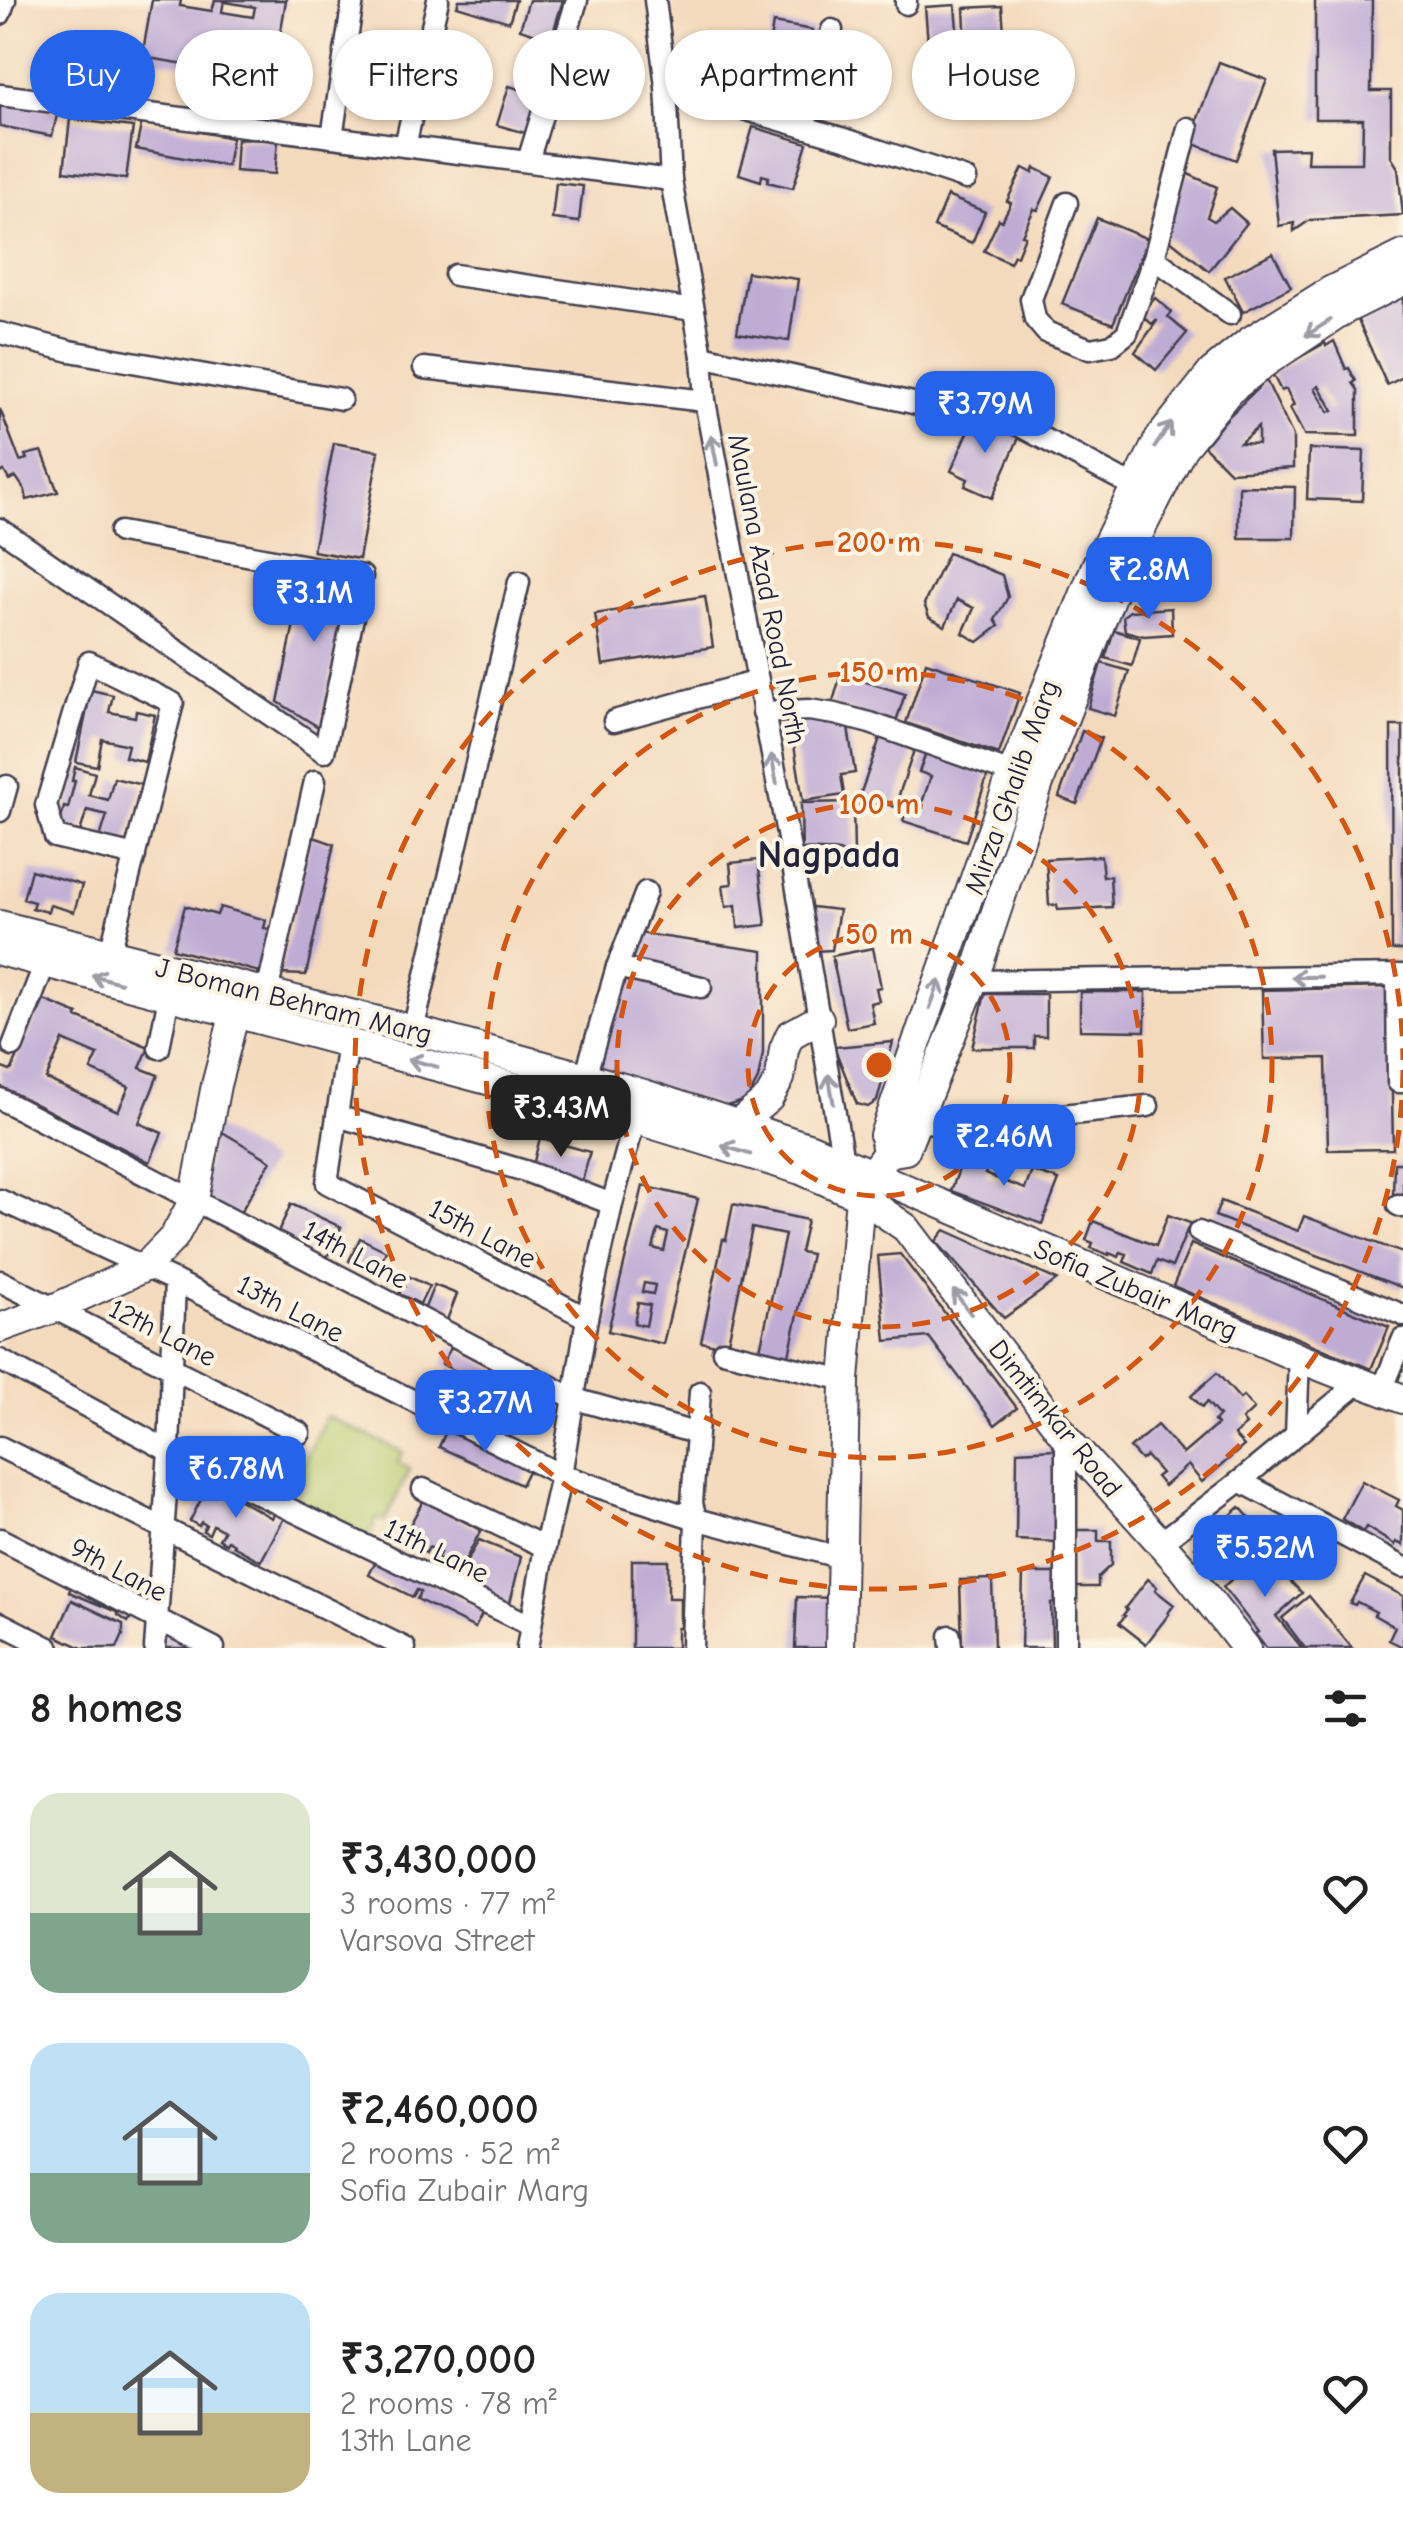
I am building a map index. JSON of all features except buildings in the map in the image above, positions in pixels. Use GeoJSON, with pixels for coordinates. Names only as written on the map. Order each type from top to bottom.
{"type":"FeatureCollection","features":[{"type":"Feature","properties":{"kind":"main road","name":"Mirza Ghalib Marg"},"geometry":{"type":"LineString","coordinates":[[851,1180],[887,1153],[906,1150],[973,980],[1026,778],[1096,566],[1159,438],[1212,372],[1330,291],[1403,255]]}},
{"type":"Feature","properties":{"kind":"main road","name":"Mirza Ghalib Marg"},"geometry":{"type":"LineString","coordinates":[[887,1153],[884,1135],[1026,778],[1124,562],[1182,449],[1229,391],[1254,345],[1346,309],[1403,281]]}},
{"type":"Feature","properties":{"kind":"main road","name":"J Boman Behram Marg"},"geometry":{"type":"LineString","coordinates":[[0,925],[110,953],[248,997],[413,1030],[644,1094],[810,1148],[851,1180]]}},
{"type":"Feature","properties":{"kind":"main road","name":"J Boman Behram Marg"},"geometry":{"type":"LineString","coordinates":[[0,951],[169,996],[248,997],[348,1043],[635,1119],[802,1170],[851,1180]]}},
{"type":"Feature","properties":{"kind":"main road"},"geometry":{"type":"LineString","coordinates":[[0,1328],[145,1267],[174,1237],[194,1200],[216,1085],[248,997]]}},
{"type":"Feature","properties":{"kind":"main road"},"geometry":{"type":"LineString","coordinates":[[738,1124],[769,1098],[780,1078],[790,1035],[819,1019]]}},
{"type":"Feature","properties":{"kind":"main road"},"geometry":{"type":"LineString","coordinates":[[840,1648],[851,1180]]}},
{"type":"Feature","properties":{"kind":"main road","name":"Sofia Zubair Marg"},"geometry":{"type":"LineString","coordinates":[[851,1180],[1382,1390]]}},
{"type":"Feature","properties":{"kind":"main road","name":"Dimtimkar Road"},"geometry":{"type":"LineString","coordinates":[[851,1180],[906,1228],[1066,1438],[1160,1542],[1246,1648]]}},
{"type":"Feature","properties":{"kind":"street"},"geometry":{"type":"LineString","coordinates":[[0,14],[5,0]]}},
{"type":"Feature","properties":{"kind":"street"},"geometry":{"type":"LineString","coordinates":[[332,136],[353,0]]}},
{"type":"Feature","properties":{"kind":"street"},"geometry":{"type":"LineString","coordinates":[[405,146],[438,0]]}},
{"type":"Feature","properties":{"kind":"street"},"geometry":{"type":"LineString","coordinates":[[528,162],[576,0]]}},
{"type":"Feature","properties":{"kind":"street","name":"Maulana Azad Road North"},"geometry":{"type":"LineString","coordinates":[[655,0],[665,78]]}},
{"type":"Feature","properties":{"kind":"street"},"geometry":{"type":"LineString","coordinates":[[0,94],[671,180]]}},
{"type":"Feature","properties":{"kind":"street","name":"Maulana Azad Road North"},"geometry":{"type":"LineString","coordinates":[[668,120],[671,180],[702,356],[705,401],[792,860],[841,1149],[851,1180]]}},
{"type":"Feature","properties":{"kind":"street"},"geometry":{"type":"LineString","coordinates":[[780,120],[966,179]]}},
{"type":"Feature","properties":{"kind":"street"},"geometry":{"type":"LineString","coordinates":[[804,127],[806,120]]}},
{"type":"Feature","properties":{"kind":"street"},"geometry":{"type":"LineString","coordinates":[[1067,203],[1030,299],[1035,318],[1046,332],[1090,349],[1112,345],[1128,333],[1154,258],[1188,128]]}},
{"type":"Feature","properties":{"kind":"street"},"geometry":{"type":"LineString","coordinates":[[1154,258],[1230,314],[1236,329],[1254,345]]}},
{"type":"Feature","properties":{"kind":"street"},"geometry":{"type":"LineString","coordinates":[[454,275],[694,310]]}},
{"type":"Feature","properties":{"kind":"street"},"geometry":{"type":"LineString","coordinates":[[0,333],[70,351],[341,398]]}},
{"type":"Feature","properties":{"kind":"street"},"geometry":{"type":"LineString","coordinates":[[702,356],[922,405]]}},
{"type":"Feature","properties":{"kind":"street"},"geometry":{"type":"LineString","coordinates":[[424,368],[705,401]]}},
{"type":"Feature","properties":{"kind":"street"},"geometry":{"type":"LineString","coordinates":[[978,404],[1135,487]]}},
{"type":"Feature","properties":{"kind":"street"},"geometry":{"type":"LineString","coordinates":[[0,529],[324,752],[362,576],[120,532]]}},
{"type":"Feature","properties":{"kind":"street"},"geometry":{"type":"LineString","coordinates":[[413,1030],[518,582]]}},
{"type":"Feature","properties":{"kind":"street"},"geometry":{"type":"LineString","coordinates":[[110,953],[135,856],[173,703],[89,662],[46,806],[55,838],[135,856]]}},
{"type":"Feature","properties":{"kind":"street"},"geometry":{"type":"LineString","coordinates":[[614,722],[758,681]]}},
{"type":"Feature","properties":{"kind":"street"},"geometry":{"type":"LineString","coordinates":[[764,712],[809,710],[834,714],[1026,778]]}},
{"type":"Feature","properties":{"kind":"street"},"geometry":{"type":"LineString","coordinates":[[248,997],[315,782]]}},
{"type":"Feature","properties":{"kind":"street"},"geometry":{"type":"LineString","coordinates":[[0,810],[7,786]]}},
{"type":"Feature","properties":{"kind":"street"},"geometry":{"type":"LineString","coordinates":[[792,860],[836,862]]}},
{"type":"Feature","properties":{"kind":"street"},"geometry":{"type":"LineString","coordinates":[[585,1077],[617,967],[646,892]]}},
{"type":"Feature","properties":{"kind":"street"},"geometry":{"type":"LineString","coordinates":[[12,1046],[44,963]]}},
{"type":"Feature","properties":{"kind":"street"},"geometry":{"type":"LineString","coordinates":[[617,967],[700,987]]}},
{"type":"Feature","properties":{"kind":"street"},"geometry":{"type":"LineString","coordinates":[[973,980],[1400,976],[1398,1082],[1403,1082]]}},
{"type":"Feature","properties":{"kind":"street"},"geometry":{"type":"LineString","coordinates":[[159,1048],[169,996]]}},
{"type":"Feature","properties":{"kind":"street"},"geometry":{"type":"LineString","coordinates":[[348,1043],[337,1116],[526,1171],[612,1204]]}},
{"type":"Feature","properties":{"kind":"street","name":"14th Lane"},"geometry":{"type":"LineString","coordinates":[[0,1098],[574,1399],[695,1433]]}},
{"type":"Feature","properties":{"kind":"street"},"geometry":{"type":"LineString","coordinates":[[917,1122],[1010,1124],[1029,1130],[1043,1117],[1148,1106]]}},
{"type":"Feature","properties":{"kind":"street","name":"15th Lane"},"geometry":{"type":"LineString","coordinates":[[337,1116],[328,1182],[587,1318]]}},
{"type":"Feature","properties":{"kind":"street"},"geometry":{"type":"LineString","coordinates":[[526,1648],[587,1318],[635,1119]]}},
{"type":"Feature","properties":{"kind":"street","name":"13th Lane"},"geometry":{"type":"LineString","coordinates":[[0,1200],[175,1280],[561,1475],[696,1519],[842,1558]]}},
{"type":"Feature","properties":{"kind":"street"},"geometry":{"type":"LineString","coordinates":[[1199,1232],[1403,1315]]}},
{"type":"Feature","properties":{"kind":"street"},"geometry":{"type":"LineString","coordinates":[[155,1648],[169,1451],[175,1280]]}},
{"type":"Feature","properties":{"kind":"street","name":"12th Lane"},"geometry":{"type":"LineString","coordinates":[[0,1281],[300,1433]]}},
{"type":"Feature","properties":{"kind":"street"},"geometry":{"type":"LineString","coordinates":[[1160,1542],[1296,1435],[1382,1390],[1403,1339]]}},
{"type":"Feature","properties":{"kind":"street"},"geometry":{"type":"LineString","coordinates":[[722,1351],[845,1380]]}},
{"type":"Feature","properties":{"kind":"street"},"geometry":{"type":"LineString","coordinates":[[1296,1435],[1299,1358]]}},
{"type":"Feature","properties":{"kind":"street","name":"11th Lane"},"geometry":{"type":"LineString","coordinates":[[0,1360],[169,1451],[530,1625]]}},
{"type":"Feature","properties":{"kind":"street"},"geometry":{"type":"LineString","coordinates":[[692,1648],[696,1519],[692,1503],[700,1392]]}},
{"type":"Feature","properties":{"kind":"street"},"geometry":{"type":"LineString","coordinates":[[1066,1438],[1066,1648]]}},
{"type":"Feature","properties":{"kind":"street"},"geometry":{"type":"LineString","coordinates":[[0,1447],[406,1648]]}},
{"type":"Feature","properties":{"kind":"street"},"geometry":{"type":"LineString","coordinates":[[1240,1481],[1403,1567]]}},
{"type":"Feature","properties":{"kind":"street"},"geometry":{"type":"LineString","coordinates":[[423,1489],[545,1546]]}},
{"type":"Feature","properties":{"kind":"street","name":"9th Lane"},"geometry":{"type":"LineString","coordinates":[[0,1538],[214,1648]]}},
{"type":"Feature","properties":{"kind":"street"},"geometry":{"type":"LineString","coordinates":[[0,1623],[48,1648]]}},
{"type":"Feature","properties":{"kind":"green space"},"geometry":{"type":"Polygon","coordinates":[[[326,1416],[403,1452],[398,1463],[410,1469],[385,1521],[377,1518],[365,1543],[290,1507],[303,1479],[301,1469],[326,1416]]]}},
{"type":"Feature","properties":{"kind":"district","name":"Nagpada"},"geometry":{"type":"Point","coordinates":[829,854]}}]}
